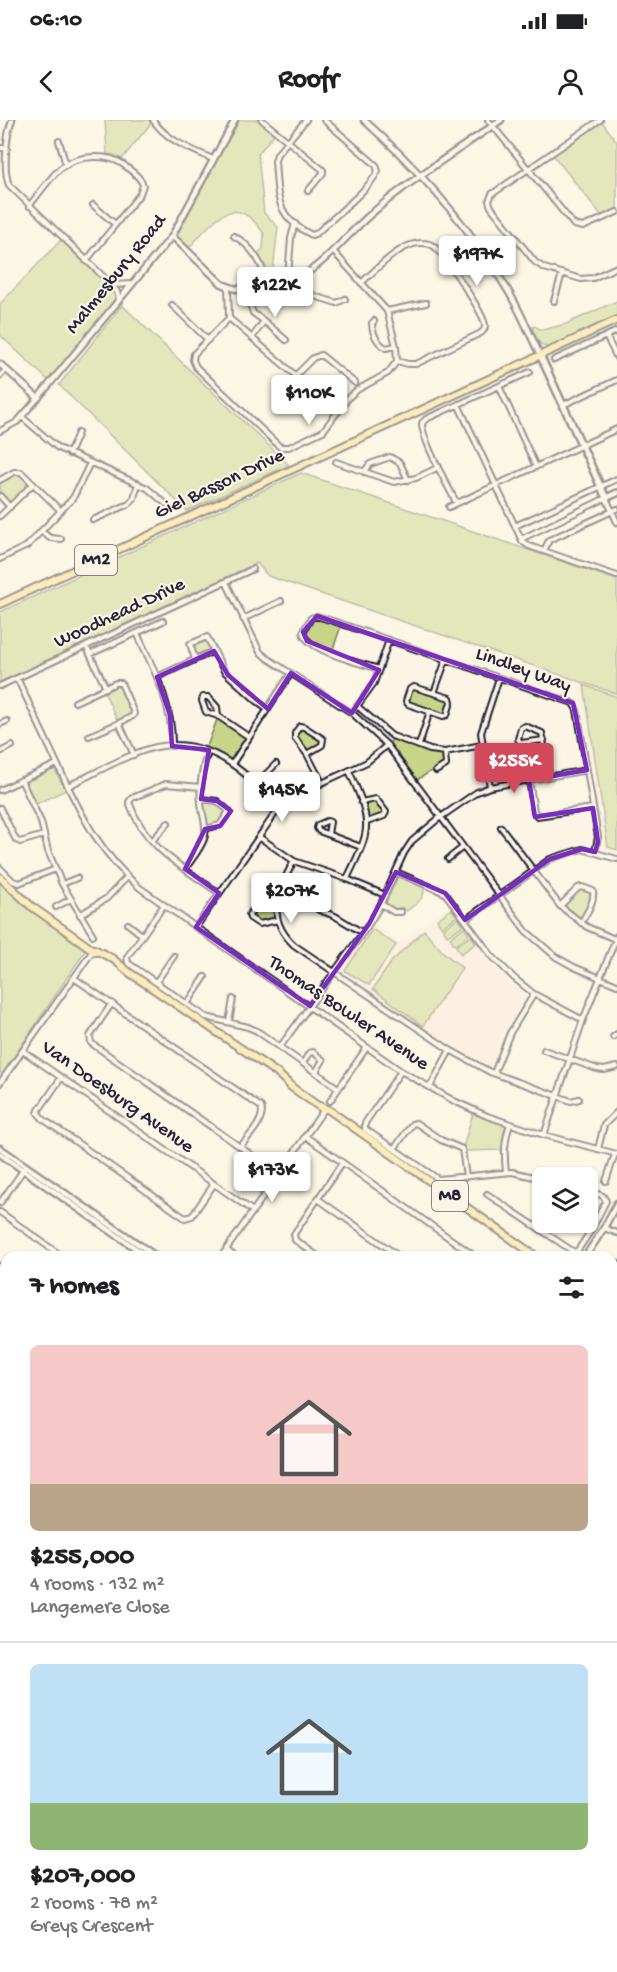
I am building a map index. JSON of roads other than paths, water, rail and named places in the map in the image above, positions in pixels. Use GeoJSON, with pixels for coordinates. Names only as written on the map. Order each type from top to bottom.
{"type":"FeatureCollection","features":[{"type":"Feature","properties":{"kind":"main road","name":"Giel Basson Drive"},"geometry":{"type":"LineString","coordinates":[[0,604],[617,320]]}},
{"type":"Feature","properties":{"kind":"main road"},"geometry":{"type":"LineString","coordinates":[[540,355],[606,498],[617,493]]}},
{"type":"Feature","properties":{"kind":"main road","name":"M8"},"geometry":{"type":"LineString","coordinates":[[0,877],[38,912],[113,959],[283,1082],[365,1133],[529,1251]]}},
{"type":"Feature","properties":{"kind":"street"},"geometry":{"type":"LineString","coordinates":[[12,120],[7,148],[8,182],[29,206],[112,285],[119,299]]}},
{"type":"Feature","properties":{"kind":"street"},"geometry":{"type":"LineString","coordinates":[[153,120],[160,129],[179,144],[213,159]]}},
{"type":"Feature","properties":{"kind":"street","name":"Malmesbury Road"},"geometry":{"type":"LineString","coordinates":[[0,431],[12,426],[22,417],[172,236],[235,120]]}},
{"type":"Feature","properties":{"kind":"street"},"geometry":{"type":"LineString","coordinates":[[262,120],[323,170],[308,191]]}},
{"type":"Feature","properties":{"kind":"street"},"geometry":{"type":"LineString","coordinates":[[306,120],[277,154],[275,161],[279,203],[283,212],[314,235],[354,198],[378,171],[376,165],[324,120]]}},
{"type":"Feature","properties":{"kind":"street"},"geometry":{"type":"LineString","coordinates":[[364,120],[420,176],[494,267],[518,308],[540,355]]}},
{"type":"Feature","properties":{"kind":"street"},"geometry":{"type":"LineString","coordinates":[[488,120],[574,225],[583,227],[617,212]]}},
{"type":"Feature","properties":{"kind":"street"},"geometry":{"type":"LineString","coordinates":[[172,236],[228,288],[267,285],[297,279],[316,266],[371,213],[501,120]]}},
{"type":"Feature","properties":{"kind":"street"},"geometry":{"type":"LineString","coordinates":[[600,120],[492,194],[489,204],[535,262],[544,268],[586,279],[617,267]]}},
{"type":"Feature","properties":{"kind":"street"},"geometry":{"type":"LineString","coordinates":[[59,141],[66,165]]}},
{"type":"Feature","properties":{"kind":"street"},"geometry":{"type":"LineString","coordinates":[[0,148],[7,148]]}},
{"type":"Feature","properties":{"kind":"street"},"geometry":{"type":"LineString","coordinates":[[29,206],[58,171],[66,165],[93,157],[113,158],[141,179],[143,187],[140,194],[86,261]]}},
{"type":"Feature","properties":{"kind":"street"},"geometry":{"type":"LineString","coordinates":[[93,205],[115,224]]}},
{"type":"Feature","properties":{"kind":"street"},"geometry":{"type":"LineString","coordinates":[[288,276],[291,238],[295,223]]}},
{"type":"Feature","properties":{"kind":"street"},"geometry":{"type":"LineString","coordinates":[[234,236],[244,243],[260,262],[267,285]]}},
{"type":"Feature","properties":{"kind":"street"},"geometry":{"type":"LineString","coordinates":[[361,283],[403,248],[417,243],[430,244],[447,262],[471,297],[485,323],[481,333],[420,362],[411,364],[397,360]]}},
{"type":"Feature","properties":{"kind":"street"},"geometry":{"type":"LineString","coordinates":[[228,288],[229,318],[194,354],[195,366],[277,445],[282,448],[289,447],[323,431],[353,393],[388,373],[397,360],[396,346],[387,311],[332,250]]}},
{"type":"Feature","properties":{"kind":"street"},"geometry":{"type":"LineString","coordinates":[[554,301],[562,274]]}},
{"type":"Feature","properties":{"kind":"street"},"geometry":{"type":"LineString","coordinates":[[297,279],[314,296],[338,303],[345,299]]}},
{"type":"Feature","properties":{"kind":"street"},"geometry":{"type":"LineString","coordinates":[[112,285],[132,284]]}},
{"type":"Feature","properties":{"kind":"street"},"geometry":{"type":"LineString","coordinates":[[247,296],[253,312],[286,340]]}},
{"type":"Feature","properties":{"kind":"street"},"geometry":{"type":"LineString","coordinates":[[387,311],[426,303]]}},
{"type":"Feature","properties":{"kind":"street"},"geometry":{"type":"LineString","coordinates":[[172,305],[208,340]]}},
{"type":"Feature","properties":{"kind":"street"},"geometry":{"type":"LineString","coordinates":[[229,318],[338,412]]}},
{"type":"Feature","properties":{"kind":"street"},"geometry":{"type":"LineString","coordinates":[[252,338],[264,321]]}},
{"type":"Feature","properties":{"kind":"street"},"geometry":{"type":"LineString","coordinates":[[374,321],[372,332],[383,346],[386,348],[396,346]]}},
{"type":"Feature","properties":{"kind":"street"},"geometry":{"type":"LineString","coordinates":[[554,360],[617,331]]}},
{"type":"Feature","properties":{"kind":"street"},"geometry":{"type":"LineString","coordinates":[[606,336],[617,358]]}},
{"type":"Feature","properties":{"kind":"street"},"geometry":{"type":"LineString","coordinates":[[295,376],[313,358],[321,355],[355,383]]}},
{"type":"Feature","properties":{"kind":"street"},"geometry":{"type":"LineString","coordinates":[[0,364],[38,398]]}},
{"type":"Feature","properties":{"kind":"street"},"geometry":{"type":"LineString","coordinates":[[0,376],[6,370]]}},
{"type":"Feature","properties":{"kind":"street"},"geometry":{"type":"LineString","coordinates":[[459,502],[455,500],[439,467],[422,428],[422,423],[426,419],[530,372]]}},
{"type":"Feature","properties":{"kind":"street"},"geometry":{"type":"LineString","coordinates":[[563,405],[617,380]]}},
{"type":"Feature","properties":{"kind":"street"},"geometry":{"type":"LineString","coordinates":[[292,392],[300,381]]}},
{"type":"Feature","properties":{"kind":"street"},"geometry":{"type":"LineString","coordinates":[[499,386],[536,467]]}},
{"type":"Feature","properties":{"kind":"street"},"geometry":{"type":"LineString","coordinates":[[458,405],[521,539],[526,544],[544,551],[617,576]]}},
{"type":"Feature","properties":{"kind":"street"},"geometry":{"type":"LineString","coordinates":[[22,417],[55,446],[138,483],[153,492],[166,504]]}},
{"type":"Feature","properties":{"kind":"street"},"geometry":{"type":"LineString","coordinates":[[449,507],[617,429]]}},
{"type":"Feature","properties":{"kind":"street"},"geometry":{"type":"LineString","coordinates":[[69,454],[78,434]]}},
{"type":"Feature","properties":{"kind":"street"},"geometry":{"type":"LineString","coordinates":[[364,472],[370,465],[390,457],[400,463],[408,480]]}},
{"type":"Feature","properties":{"kind":"street"},"geometry":{"type":"LineString","coordinates":[[336,462],[392,482],[408,480],[439,467]]}},
{"type":"Feature","properties":{"kind":"street"},"geometry":{"type":"LineString","coordinates":[[0,559],[22,549],[76,495],[90,463]]}},
{"type":"Feature","properties":{"kind":"street"},"geometry":{"type":"LineString","coordinates":[[0,480],[19,471],[61,511]]}},
{"type":"Feature","properties":{"kind":"street"},"geometry":{"type":"LineString","coordinates":[[514,526],[617,479]]}},
{"type":"Feature","properties":{"kind":"street"},"geometry":{"type":"LineString","coordinates":[[93,520],[129,504],[134,498],[138,483]]}},
{"type":"Feature","properties":{"kind":"street"},"geometry":{"type":"LineString","coordinates":[[0,516],[33,484]]}},
{"type":"Feature","properties":{"kind":"street"},"geometry":{"type":"LineString","coordinates":[[0,496],[10,507]]}},
{"type":"Feature","properties":{"kind":"street"},"geometry":{"type":"LineString","coordinates":[[521,539],[606,498],[614,510],[617,522]]}},
{"type":"Feature","properties":{"kind":"street"},"geometry":{"type":"LineString","coordinates":[[544,551],[549,540],[614,510]]}},
{"type":"Feature","properties":{"kind":"street"},"geometry":{"type":"LineString","coordinates":[[41,531],[50,538],[60,539]]}},
{"type":"Feature","properties":{"kind":"street","name":"Woodhead Drive"},"geometry":{"type":"LineString","coordinates":[[0,686],[253,569]]}},
{"type":"Feature","properties":{"kind":"street"},"geometry":{"type":"LineString","coordinates":[[226,582],[260,652],[352,713],[387,745],[526,931],[541,945],[574,967],[617,985]]}},
{"type":"Feature","properties":{"kind":"street"},"geometry":{"type":"LineString","coordinates":[[243,619],[281,601]]}},
{"type":"Feature","properties":{"kind":"street","name":"Lindley Way"},"geometry":{"type":"LineString","coordinates":[[379,669],[324,651],[304,638],[303,632],[311,618],[316,616],[389,640],[569,701],[574,705],[577,710],[598,842],[595,852]]}},
{"type":"Feature","properties":{"kind":"street"},"geometry":{"type":"LineString","coordinates":[[90,654],[163,621]]}},
{"type":"Feature","properties":{"kind":"street"},"geometry":{"type":"LineString","coordinates":[[137,633],[157,677],[170,715],[172,746]]}},
{"type":"Feature","properties":{"kind":"street"},"geometry":{"type":"LineString","coordinates":[[195,659],[190,648],[191,643],[207,637],[222,668],[256,701],[268,709]]}},
{"type":"Feature","properties":{"kind":"street"},"geometry":{"type":"LineString","coordinates":[[352,713],[371,688],[389,640]]}},
{"type":"Feature","properties":{"kind":"street"},"geometry":{"type":"LineString","coordinates":[[86,646],[106,688]]}},
{"type":"Feature","properties":{"kind":"street"},"geometry":{"type":"LineString","coordinates":[[157,677],[214,651]]}},
{"type":"Feature","properties":{"kind":"street"},"geometry":{"type":"LineString","coordinates":[[434,693],[446,659]]}},
{"type":"Feature","properties":{"kind":"street"},"geometry":{"type":"LineString","coordinates":[[232,764],[291,674]]}},
{"type":"Feature","properties":{"kind":"street","name":"Thomas Bowler Avenue"},"geometry":{"type":"LineString","coordinates":[[17,678],[81,814],[96,839],[127,877],[401,1071],[465,1107],[544,1135],[616,1154]]}},
{"type":"Feature","properties":{"kind":"street"},"geometry":{"type":"LineString","coordinates":[[490,787],[482,746],[482,727],[499,678]]}},
{"type":"Feature","properties":{"kind":"street"},"geometry":{"type":"LineString","coordinates":[[75,702],[116,683],[121,683],[134,711],[133,716],[90,736]]}},
{"type":"Feature","properties":{"kind":"street"},"geometry":{"type":"LineString","coordinates":[[412,687],[434,693],[449,698],[451,702],[446,715],[409,705],[406,699],[412,687]]}},
{"type":"Feature","properties":{"kind":"street"},"geometry":{"type":"LineString","coordinates":[[218,716],[217,707],[207,697],[203,697],[205,711],[218,716],[249,737]]}},
{"type":"Feature","properties":{"kind":"street"},"geometry":{"type":"LineString","coordinates":[[357,706],[392,736],[430,750],[445,752],[482,746]]}},
{"type":"Feature","properties":{"kind":"street"},"geometry":{"type":"LineString","coordinates":[[419,746],[430,711]]}},
{"type":"Feature","properties":{"kind":"street"},"geometry":{"type":"LineString","coordinates":[[0,724],[7,721]]}},
{"type":"Feature","properties":{"kind":"street"},"geometry":{"type":"LineString","coordinates":[[119,723],[134,755]]}},
{"type":"Feature","properties":{"kind":"street"},"geometry":{"type":"LineString","coordinates":[[307,754],[322,745],[323,740],[300,726],[294,736],[307,754],[322,783]]}},
{"type":"Feature","properties":{"kind":"street"},"geometry":{"type":"LineString","coordinates":[[544,740],[521,743],[518,738],[521,728],[525,726],[541,731],[544,740],[549,777]]}},
{"type":"Feature","properties":{"kind":"street"},"geometry":{"type":"LineString","coordinates":[[196,927],[279,808],[322,783],[367,762],[387,745]]}},
{"type":"Feature","properties":{"kind":"street"},"geometry":{"type":"LineString","coordinates":[[0,750],[12,746]]}},
{"type":"Feature","properties":{"kind":"street"},"geometry":{"type":"LineString","coordinates":[[68,786],[134,755],[159,746],[191,747],[221,757],[232,764],[257,783],[279,808]]}},
{"type":"Feature","properties":{"kind":"street"},"geometry":{"type":"LineString","coordinates":[[185,869],[203,840],[205,829],[201,787],[203,766],[208,752]]}},
{"type":"Feature","properties":{"kind":"street"},"geometry":{"type":"LineString","coordinates":[[436,771],[447,764],[445,752]]}},
{"type":"Feature","properties":{"kind":"street"},"geometry":{"type":"LineString","coordinates":[[0,790],[57,764]]}},
{"type":"Feature","properties":{"kind":"street"},"geometry":{"type":"LineString","coordinates":[[257,783],[276,764]]}},
{"type":"Feature","properties":{"kind":"street"},"geometry":{"type":"LineString","coordinates":[[280,1047],[363,933],[381,904],[410,845],[441,818],[477,792],[490,787],[587,770]]}},
{"type":"Feature","properties":{"kind":"street"},"geometry":{"type":"LineString","coordinates":[[347,879],[366,833],[367,822],[349,771]]}},
{"type":"Feature","properties":{"kind":"street"},"geometry":{"type":"LineString","coordinates":[[21,780],[41,822],[62,884],[93,935]]}},
{"type":"Feature","properties":{"kind":"street"},"geometry":{"type":"LineString","coordinates":[[529,780],[534,812],[537,816],[593,808]]}},
{"type":"Feature","properties":{"kind":"street"},"geometry":{"type":"LineString","coordinates":[[201,787],[166,784],[130,800],[130,804],[142,831],[152,842],[167,856],[219,893]]}},
{"type":"Feature","properties":{"kind":"street"},"geometry":{"type":"LineString","coordinates":[[201,799],[217,801],[229,811],[220,825],[205,829]]}},
{"type":"Feature","properties":{"kind":"street"},"geometry":{"type":"LineString","coordinates":[[361,802],[376,800],[386,812],[384,816],[367,822]]}},
{"type":"Feature","properties":{"kind":"street"},"geometry":{"type":"LineString","coordinates":[[0,808],[16,840],[20,842],[44,835]]}},
{"type":"Feature","properties":{"kind":"street"},"geometry":{"type":"LineString","coordinates":[[152,842],[168,823]]}},
{"type":"Feature","properties":{"kind":"street"},"geometry":{"type":"LineString","coordinates":[[501,827],[560,906],[581,923],[617,939],[583,1020],[544,1135]]}},
{"type":"Feature","properties":{"kind":"street"},"geometry":{"type":"LineString","coordinates":[[328,834],[361,847]]}},
{"type":"Feature","properties":{"kind":"street"},"geometry":{"type":"LineString","coordinates":[[259,837],[294,861],[347,879],[385,896]]}},
{"type":"Feature","properties":{"kind":"street"},"geometry":{"type":"LineString","coordinates":[[448,859],[463,847]]}},
{"type":"Feature","properties":{"kind":"street"},"geometry":{"type":"LineString","coordinates":[[465,920],[550,859],[578,850],[595,852],[617,859]]}},
{"type":"Feature","properties":{"kind":"street"},"geometry":{"type":"LineString","coordinates":[[294,861],[277,898],[278,920],[284,934],[294,945],[450,1050],[494,1073],[571,1101],[579,1099]]}},
{"type":"Feature","properties":{"kind":"street"},"geometry":{"type":"LineString","coordinates":[[0,868],[19,884],[56,869]]}},
{"type":"Feature","properties":{"kind":"street"},"geometry":{"type":"LineString","coordinates":[[396,872],[445,893],[495,960],[514,978],[534,994],[583,1020]]}},
{"type":"Feature","properties":{"kind":"street"},"geometry":{"type":"LineString","coordinates":[[81,915],[107,898],[127,877]]}},
{"type":"Feature","properties":{"kind":"street"},"geometry":{"type":"LineString","coordinates":[[62,884],[77,878]]}},
{"type":"Feature","properties":{"kind":"street"},"geometry":{"type":"LineString","coordinates":[[560,906],[578,888],[593,891],[590,906],[581,923]]}},
{"type":"Feature","properties":{"kind":"street"},"geometry":{"type":"LineString","coordinates":[[277,898],[260,897],[249,915],[259,924],[278,920]]}},
{"type":"Feature","properties":{"kind":"street"},"geometry":{"type":"LineString","coordinates":[[56,907],[70,898]]}},
{"type":"Feature","properties":{"kind":"street"},"geometry":{"type":"LineString","coordinates":[[381,904],[394,912],[401,912]]}},
{"type":"Feature","properties":{"kind":"street"},"geometry":{"type":"LineString","coordinates":[[164,905],[127,960],[206,1017],[254,1029],[338,1088]]}},
{"type":"Feature","properties":{"kind":"street"},"geometry":{"type":"LineString","coordinates":[[319,910],[335,916],[363,933]]}},
{"type":"Feature","properties":{"kind":"street"},"geometry":{"type":"LineString","coordinates":[[128,924],[142,935]]}},
{"type":"Feature","properties":{"kind":"street"},"geometry":{"type":"LineString","coordinates":[[1,1081],[94,949]]}},
{"type":"Feature","properties":{"kind":"street"},"geometry":{"type":"LineString","coordinates":[[156,982],[174,956]]}},
{"type":"Feature","properties":{"kind":"street"},"geometry":{"type":"LineString","coordinates":[[187,1004],[205,977]]}},
{"type":"Feature","properties":{"kind":"street"},"geometry":{"type":"LineString","coordinates":[[74,978],[261,1107],[263,1112],[261,1118],[240,1148]]}},
{"type":"Feature","properties":{"kind":"street"},"geometry":{"type":"LineString","coordinates":[[494,1073],[510,1033],[534,994]]}},
{"type":"Feature","properties":{"kind":"street"},"geometry":{"type":"LineString","coordinates":[[229,1022],[233,999]]}},
{"type":"Feature","properties":{"kind":"street"},"geometry":{"type":"LineString","coordinates":[[112,1003],[90,1036],[91,1043],[279,1174]]}},
{"type":"Feature","properties":{"kind":"street"},"geometry":{"type":"LineString","coordinates":[[330,1101],[367,1047]]}},
{"type":"Feature","properties":{"kind":"street"},"geometry":{"type":"LineString","coordinates":[[430,1087],[450,1050]]}},
{"type":"Feature","properties":{"kind":"street"},"geometry":{"type":"LineString","coordinates":[[544,1050],[601,1070],[617,1068]]}},
{"type":"Feature","properties":{"kind":"street","name":"Van Doesburg Avenue"},"geometry":{"type":"LineString","coordinates":[[22,1051],[253,1211]]}},
{"type":"Feature","properties":{"kind":"street"},"geometry":{"type":"LineString","coordinates":[[303,1063],[309,1053],[314,1052],[323,1061],[316,1072]]}},
{"type":"Feature","properties":{"kind":"street"},"geometry":{"type":"LineString","coordinates":[[401,1071],[364,1124],[365,1133],[394,1149],[436,1178],[444,1180],[506,1172],[532,1176]]}},
{"type":"Feature","properties":{"kind":"street"},"geometry":{"type":"LineString","coordinates":[[61,1078],[38,1113],[62,1133],[185,1218],[192,1216],[214,1184]]}},
{"type":"Feature","properties":{"kind":"street"},"geometry":{"type":"LineString","coordinates":[[226,1250],[323,1108]]}},
{"type":"Feature","properties":{"kind":"street"},"geometry":{"type":"LineString","coordinates":[[598,1149],[604,1125],[617,1112]]}},
{"type":"Feature","properties":{"kind":"street"},"geometry":{"type":"LineString","coordinates":[[394,1149],[412,1124],[416,1123],[441,1140],[462,1149],[466,1177]]}},
{"type":"Feature","properties":{"kind":"street"},"geometry":{"type":"LineString","coordinates":[[506,1172],[504,1149],[510,1124]]}},
{"type":"Feature","properties":{"kind":"street"},"geometry":{"type":"LineString","coordinates":[[305,1136],[467,1251]]}},
{"type":"Feature","properties":{"kind":"street"},"geometry":{"type":"LineString","coordinates":[[0,1148],[24,1168],[140,1251]]}},
{"type":"Feature","properties":{"kind":"street"},"geometry":{"type":"LineString","coordinates":[[0,1154],[148,1251]]}},
{"type":"Feature","properties":{"kind":"street"},"geometry":{"type":"LineString","coordinates":[[606,1181],[616,1154]]}},
{"type":"Feature","properties":{"kind":"street"},"geometry":{"type":"LineString","coordinates":[[311,1251],[294,1236],[342,1164]]}},
{"type":"Feature","properties":{"kind":"street"},"geometry":{"type":"LineString","coordinates":[[0,1203],[24,1168]]}},
{"type":"Feature","properties":{"kind":"street"},"geometry":{"type":"LineString","coordinates":[[488,1194],[532,1224]]}},
{"type":"Feature","properties":{"kind":"street"},"geometry":{"type":"LineString","coordinates":[[598,1195],[606,1199],[598,1216]]}},
{"type":"Feature","properties":{"kind":"street"},"geometry":{"type":"LineString","coordinates":[[318,1199],[392,1251]]}},
{"type":"Feature","properties":{"kind":"street"},"geometry":{"type":"LineString","coordinates":[[589,1251],[617,1203]]}},
{"type":"Feature","properties":{"kind":"street"},"geometry":{"type":"LineString","coordinates":[[0,1212],[55,1251]]}},
{"type":"Feature","properties":{"kind":"street"},"geometry":{"type":"LineString","coordinates":[[604,1228],[617,1233]]}},
{"type":"Feature","properties":{"kind":"street"},"geometry":{"type":"LineString","coordinates":[[546,1233],[570,1251]]}},
{"type":"Feature","properties":{"kind":"street"},"geometry":{"type":"LineString","coordinates":[[576,1251],[589,1233]]}}]}
